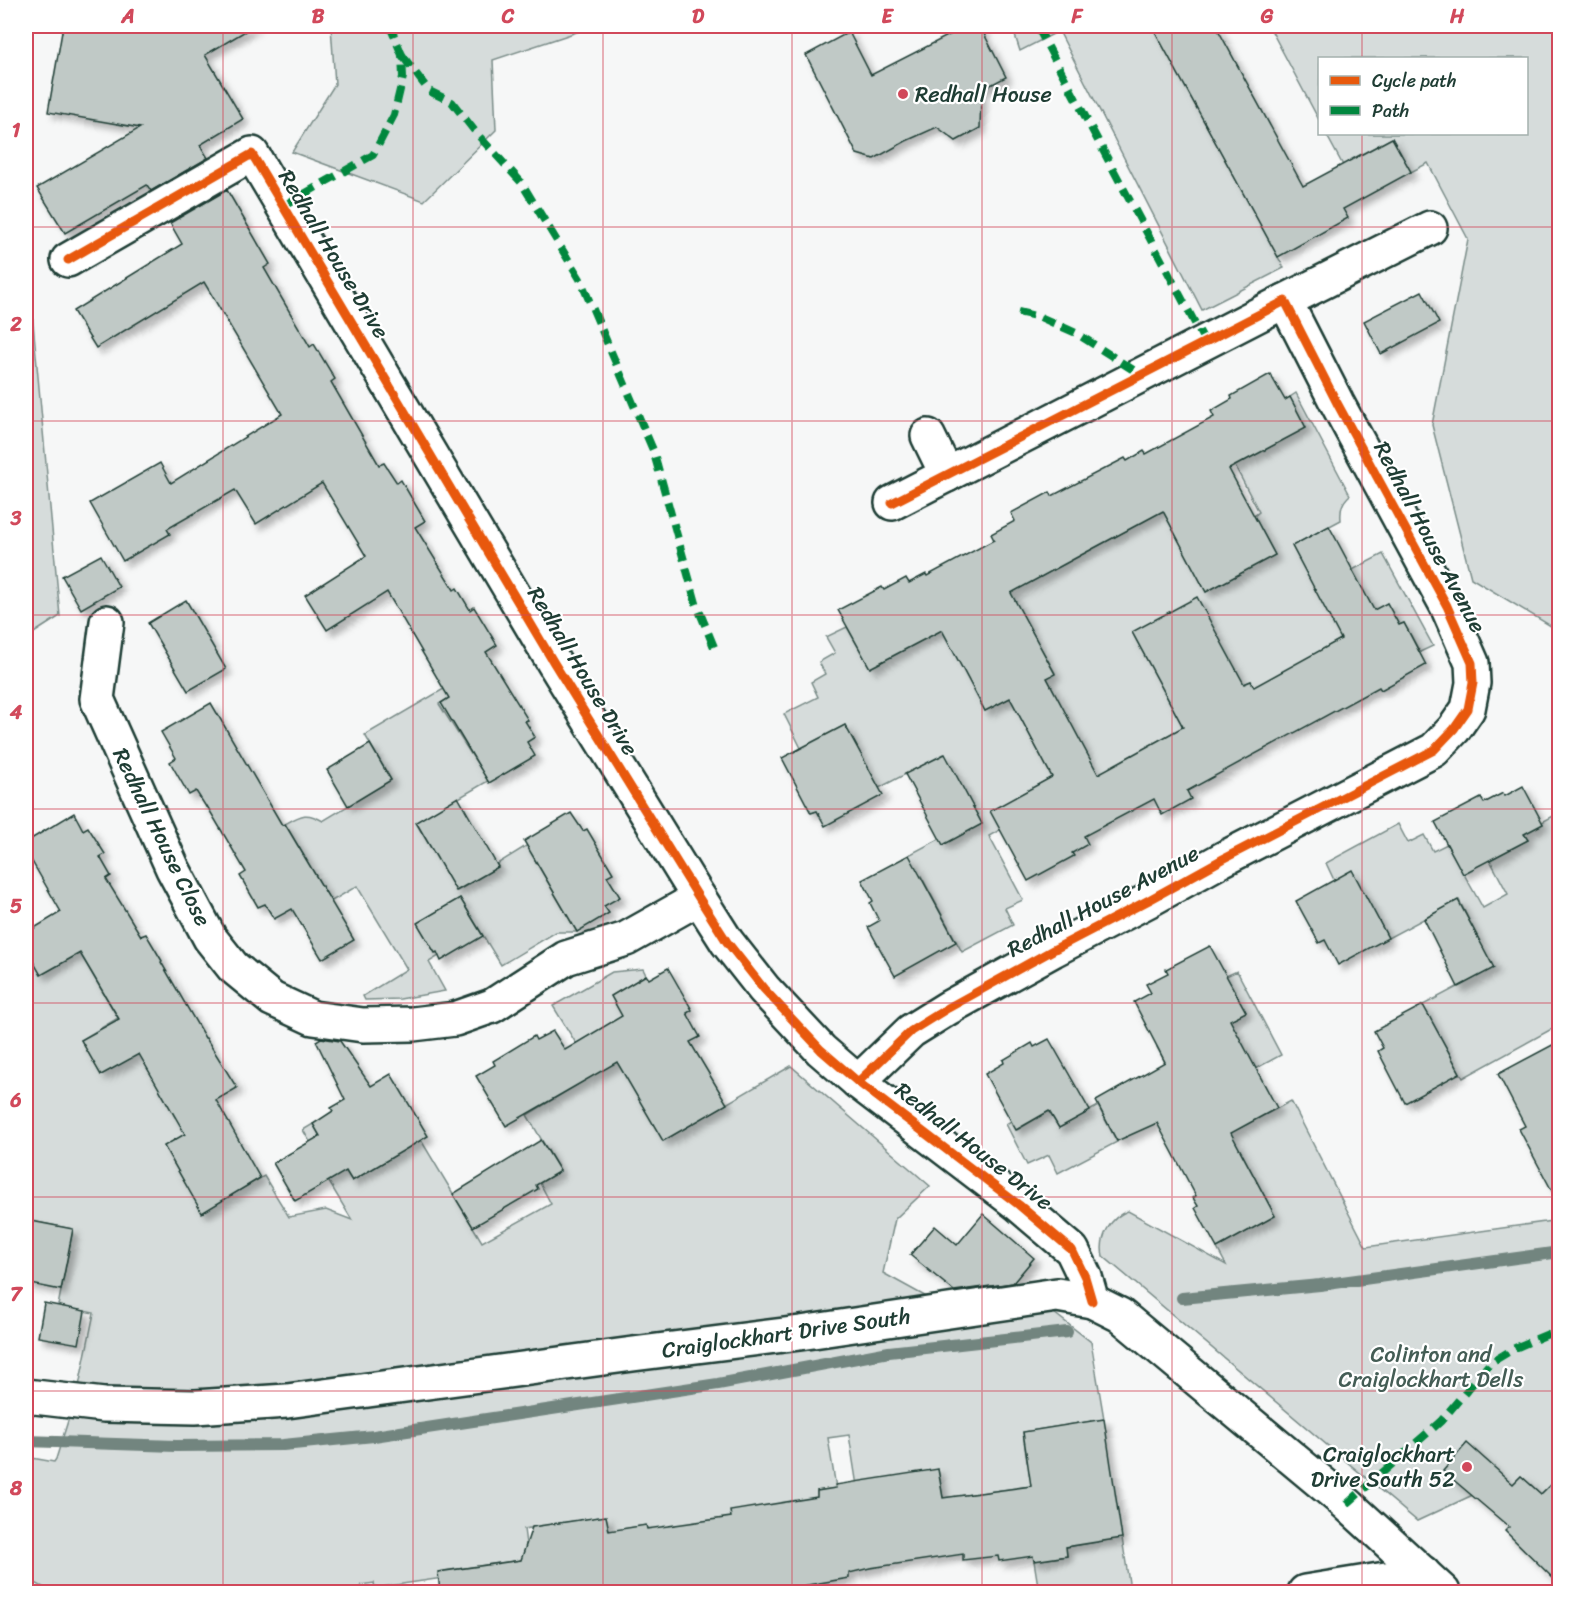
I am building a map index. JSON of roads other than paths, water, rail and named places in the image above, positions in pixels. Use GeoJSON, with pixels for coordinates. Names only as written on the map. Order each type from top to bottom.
{"type":"FeatureCollection","features":[{"type":"Feature","properties":{"kind":"street","name":"Redhall House Drive"},"geometry":{"type":"LineString","coordinates":[[68,260],[252,154],[554,663],[727,942],[764,989],[821,1050],[858,1082],[1019,1205],[1065,1244],[1071,1250],[1085,1277],[1092,1301]]}},
{"type":"Feature","properties":{"kind":"street"},"geometry":{"type":"LineString","coordinates":[[892,503],[1430,228]]}},
{"type":"Feature","properties":{"kind":"street","name":"Redhall House Avenue"},"geometry":{"type":"LineString","coordinates":[[858,1082],[911,1031],[948,1008],[1223,859],[1434,750],[1454,729],[1467,709],[1473,683],[1472,663],[1464,643],[1447,606],[1337,403],[1285,301]]}},
{"type":"Feature","properties":{"kind":"street"},"geometry":{"type":"LineString","coordinates":[[928,436],[947,475]]}},
{"type":"Feature","properties":{"kind":"street","name":"Redhall House Close"},"geometry":{"type":"LineString","coordinates":[[106,622],[97,699],[173,868],[210,938],[232,967],[272,999],[313,1018],[363,1025],[413,1024],[455,1019],[492,1006],[566,958],[626,939],[699,898]]}},
{"type":"Feature","properties":{"kind":"street","name":"Craiglockhart Drive South"},"geometry":{"type":"LineString","coordinates":[[26,1396],[104,1405],[195,1407],[287,1401],[800,1333],[1057,1294],[1092,1301],[1120,1315],[1347,1504],[1433,1583]]}},
{"type":"Feature","properties":{"kind":"street"},"geometry":{"type":"LineString","coordinates":[[1305,1593],[1433,1583]]}},
{"type":"Feature","properties":{"kind":"waterway"},"geometry":{"type":"LineString","coordinates":[[1182,1298],[1320,1285],[1560,1252]]}},
{"type":"Feature","properties":{"kind":"waterway"},"geometry":{"type":"LineString","coordinates":[[26,1441],[176,1446],[283,1445],[374,1436],[718,1384],[889,1352],[1067,1332]]}},
{"type":"Feature","properties":{"kind":"place","name":"Redhall House"},"geometry":{"type":"Point","coordinates":[903,94]}},
{"type":"Feature","properties":{"kind":"place","name":"Craiglockhart Drive South 52"},"geometry":{"type":"Point","coordinates":[1467,1467]}},
{"type":"Feature","properties":{"kind":"park label","name":"Colinton and Craiglockhart Dells"},"geometry":{"type":"Point","coordinates":[1431,1366]}}]}
